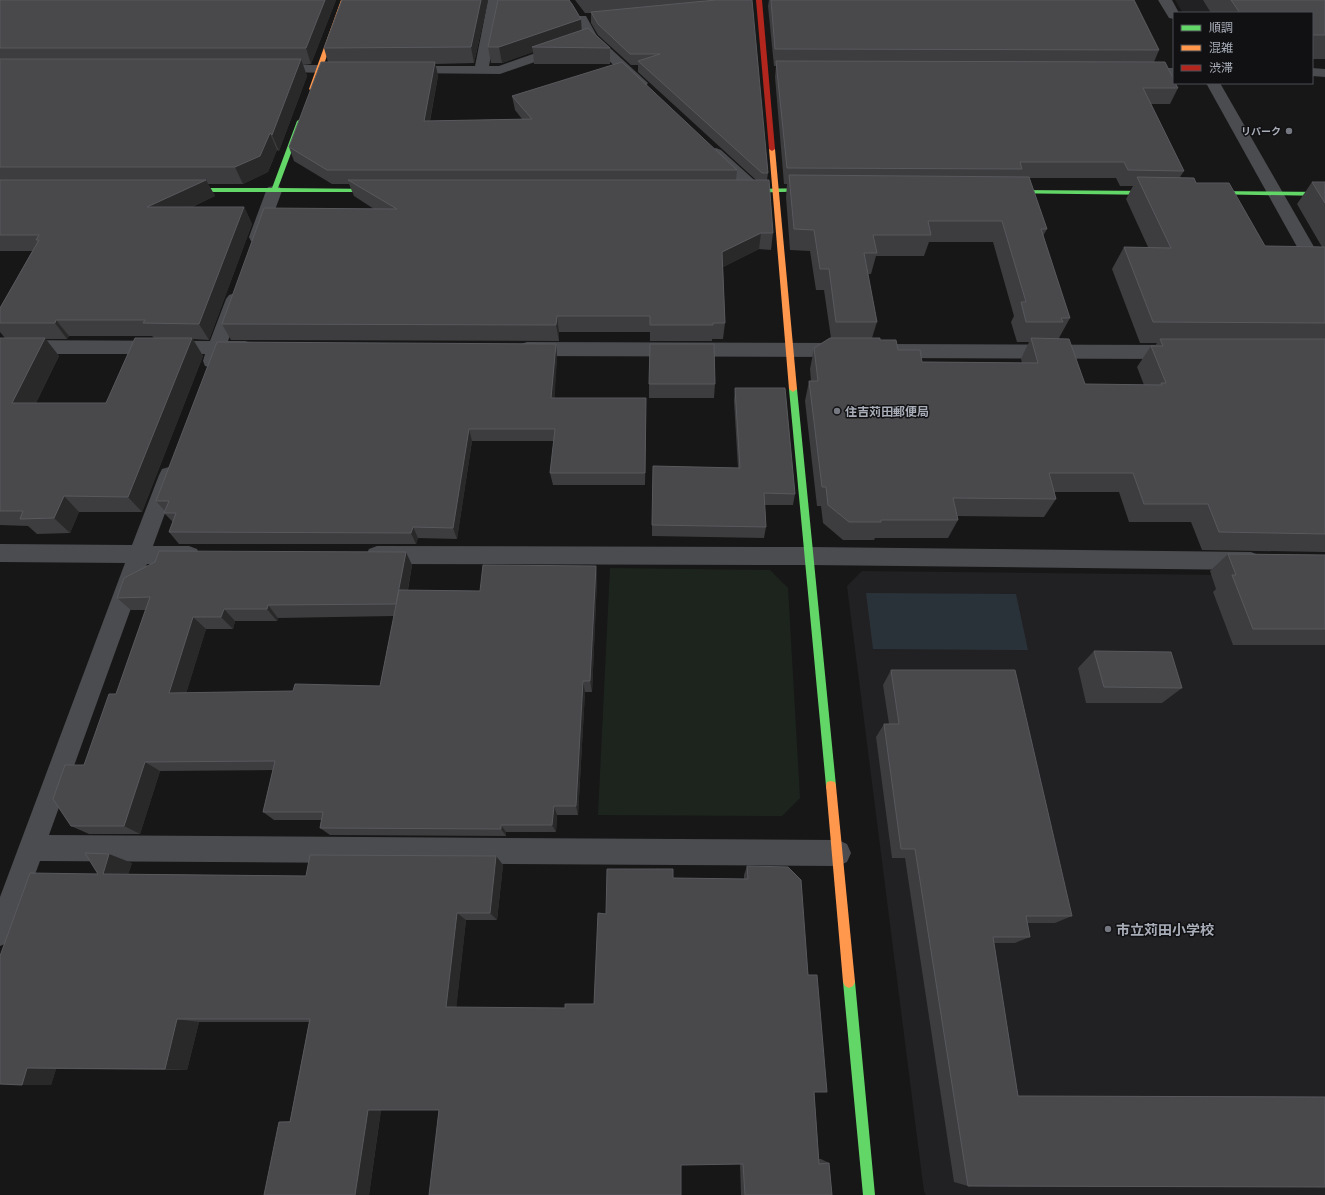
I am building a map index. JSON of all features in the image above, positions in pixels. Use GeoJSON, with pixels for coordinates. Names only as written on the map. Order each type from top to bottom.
{"type":"FeatureCollection","features":[{"type":"Feature","properties":{"kind":"street"},"geometry":{"type":"LineString","coordinates":[[309,98],[344,0]]}},
{"type":"Feature","properties":{"kind":"street"},"geometry":{"type":"LineString","coordinates":[[481,70],[495,0]]}},
{"type":"Feature","properties":{"kind":"street"},"geometry":{"type":"LineString","coordinates":[[743,3],[762,0],[765,71],[789,350],[810,556],[870,1195]]}},
{"type":"Feature","properties":{"kind":"street"},"geometry":{"type":"LineString","coordinates":[[1165,0],[1173,13]]}},
{"type":"Feature","properties":{"kind":"street"},"geometry":{"type":"LineString","coordinates":[[597,17],[578,14],[592,38],[650,92]]}},
{"type":"Feature","properties":{"kind":"street"},"geometry":{"type":"LineString","coordinates":[[396,70],[500,70],[592,38]]}},
{"type":"Feature","properties":{"kind":"street"},"geometry":{"type":"LineString","coordinates":[[264,70],[358,70]]}},
{"type":"Feature","properties":{"kind":"street"},"geometry":{"type":"LineString","coordinates":[[765,71],[781,71]]}},
{"type":"Feature","properties":{"kind":"street"},"geometry":{"type":"LineString","coordinates":[[1127,72],[1173,72]]}},
{"type":"Feature","properties":{"kind":"street"},"geometry":{"type":"LineString","coordinates":[[1313,72],[1325,72]]}},
{"type":"Feature","properties":{"kind":"street"},"geometry":{"type":"LineString","coordinates":[[1213,84],[1325,281]]}},
{"type":"Feature","properties":{"kind":"street"},"geometry":{"type":"LineString","coordinates":[[250,258],[304,112]]}},
{"type":"Feature","properties":{"kind":"street"},"geometry":{"type":"LineString","coordinates":[[703,142],[756,191]]}},
{"type":"Feature","properties":{"kind":"street"},"geometry":{"type":"LineString","coordinates":[[172,190],[392,191]]}},
{"type":"Feature","properties":{"kind":"street"},"geometry":{"type":"LineString","coordinates":[[732,191],[824,190]]}},
{"type":"Feature","properties":{"kind":"street"},"geometry":{"type":"LineString","coordinates":[[998,192],[1165,193]]}},
{"type":"Feature","properties":{"kind":"street"},"geometry":{"type":"LineString","coordinates":[[1197,193],[1325,194]]}},
{"type":"Feature","properties":{"kind":"street"},"geometry":{"type":"LineString","coordinates":[[206,377],[242,280]]}},
{"type":"Feature","properties":{"kind":"street"},"geometry":{"type":"LineString","coordinates":[[0,347],[265,348]]}},
{"type":"Feature","properties":{"kind":"street"},"geometry":{"type":"LineString","coordinates":[[511,349],[1191,352]]}},
{"type":"Feature","properties":{"kind":"street"},"geometry":{"type":"LineString","coordinates":[[0,932],[33,848],[138,554],[175,458]]}},
{"type":"Feature","properties":{"kind":"street"},"geometry":{"type":"LineString","coordinates":[[0,553],[210,555]]}},
{"type":"Feature","properties":{"kind":"street"},"geometry":{"type":"LineString","coordinates":[[354,555],[810,556],[1270,561]]}},
{"type":"Feature","properties":{"kind":"street"},"geometry":{"type":"LineString","coordinates":[[33,848],[838,853]]}},
{"type":"Feature","properties":{"kind":"shaded area"},"geometry":{"type":"Polygon","coordinates":[[[1175,0],[1255,0],[1263,12],[1182,12],[1175,0]]]}},
{"type":"Feature","properties":{"kind":"shaded area"},"geometry":{"type":"Polygon","coordinates":[[[610,568],[770,570],[788,588],[800,798],[782,816],[598,815],[610,568]]]}},
{"type":"Feature","properties":{"kind":"shaded area","name":"市立苅田小学校"},"geometry":{"type":"Polygon","coordinates":[[[862,571],[1325,576],[1325,1195],[926,1195],[924,1192],[847,586],[862,571]]]}},
{"type":"Feature","properties":{"kind":"shaded area"},"geometry":{"type":"Polygon","coordinates":[[[866,593],[1016,594],[1028,650],[873,649],[866,593]]]}},
{"type":"Feature","properties":{"kind":"building"},"geometry":{"type":"Polygon","coordinates":[[[0,0],[325,0],[306,48],[0,48],[0,0]]]}},
{"type":"Feature","properties":{"kind":"building"},"geometry":{"type":"Polygon","coordinates":[[[342,0],[481,0],[471,47],[324,48],[342,0]]]}},
{"type":"Feature","properties":{"kind":"building"},"geometry":{"type":"Polygon","coordinates":[[[498,0],[569,0],[581,19],[499,47],[488,47],[498,0]]]}},
{"type":"Feature","properties":{"kind":"building"},"geometry":{"type":"Polygon","coordinates":[[[716,0],[752,0],[768,173],[762,173],[638,61],[660,54],[630,54],[598,24],[591,12],[716,0]]]}},
{"type":"Feature","properties":{"kind":"building"},"geometry":{"type":"Polygon","coordinates":[[[771,0],[1134,0],[1159,50],[775,49],[771,0]]]}},
{"type":"Feature","properties":{"kind":"building"},"geometry":{"type":"Polygon","coordinates":[[[1231,0],[1325,0],[1325,35],[1313,35],[1313,12],[1239,12],[1231,0]]]}},
{"type":"Feature","properties":{"kind":"building"},"geometry":{"type":"Polygon","coordinates":[[[588,28],[610,48],[532,47],[588,28]]]}},
{"type":"Feature","properties":{"kind":"building"},"geometry":{"type":"Polygon","coordinates":[[[0,59],[301,59],[272,135],[270,133],[260,156],[235,167],[0,167],[0,59]]]}},
{"type":"Feature","properties":{"kind":"building"},"geometry":{"type":"Polygon","coordinates":[[[776,61],[1165,62],[1173,78],[1173,84],[1176,84],[1178,88],[1143,88],[1184,171],[1128,170],[1124,162],[1020,162],[1022,169],[787,168],[776,61]]]}},
{"type":"Feature","properties":{"kind":"building"},"geometry":{"type":"Polygon","coordinates":[[[321,62],[435,62],[424,121],[532,119],[512,96],[622,62],[737,170],[327,170],[289,147],[321,62]]]}},
{"type":"Feature","properties":{"kind":"building"},"geometry":{"type":"Polygon","coordinates":[[[789,175],[1029,177],[1047,229],[1041,229],[1070,318],[1061,318],[1063,322],[1026,322],[1021,302],[1026,302],[1002,221],[928,221],[931,235],[873,235],[877,253],[864,253],[877,322],[836,322],[829,269],[820,269],[814,230],[794,229],[789,175]]]}},
{"type":"Feature","properties":{"kind":"building"},"geometry":{"type":"Polygon","coordinates":[[[1137,177],[1194,178],[1196,183],[1229,183],[1265,246],[1325,247],[1325,323],[1153,322],[1124,247],[1171,248],[1137,177]]]}},
{"type":"Feature","properties":{"kind":"building"},"geometry":{"type":"Polygon","coordinates":[[[0,180],[206,180],[147,207],[244,207],[199,324],[143,323],[145,320],[56,320],[55,323],[0,323],[0,308],[39,240],[36,240],[39,235],[0,235],[0,180]]]}},
{"type":"Feature","properties":{"kind":"building"},"geometry":{"type":"Polygon","coordinates":[[[348,180],[769,180],[773,233],[761,233],[722,252],[725,323],[713,323],[713,325],[650,325],[650,316],[557,316],[556,325],[222,324],[264,208],[397,209],[348,180]]]}},
{"type":"Feature","properties":{"kind":"building"},"geometry":{"type":"Polygon","coordinates":[[[1312,182],[1325,182],[1325,203],[1312,182]]]}},
{"type":"Feature","properties":{"kind":"building"},"geometry":{"type":"Polygon","coordinates":[[[0,338],[45,338],[12,403],[106,403],[135,338],[192,338],[128,497],[64,496],[54,518],[20,519],[23,511],[0,511],[0,338]]]}},
{"type":"Feature","properties":{"kind":"building"},"geometry":{"type":"Polygon","coordinates":[[[830,338],[880,338],[880,340],[896,340],[898,350],[920,350],[922,362],[1038,363],[1031,338],[1069,339],[1085,384],[1162,385],[1161,383],[1166,383],[1151,346],[1163,346],[1160,339],[1325,339],[1325,534],[1219,532],[1208,504],[1144,504],[1133,473],[1049,473],[1056,499],[953,498],[958,520],[881,520],[881,522],[849,522],[828,505],[826,487],[822,487],[809,381],[818,381],[814,348],[830,338]]]}},
{"type":"Feature","properties":{"kind":"building"},"geometry":{"type":"Polygon","coordinates":[[[217,342],[556,344],[551,398],[646,398],[645,473],[550,473],[555,429],[469,429],[453,528],[413,527],[411,533],[169,532],[176,513],[164,513],[169,501],[156,501],[217,342]]]}},
{"type":"Feature","properties":{"kind":"building"},"geometry":{"type":"Polygon","coordinates":[[[650,344],[714,344],[715,384],[649,384],[650,344]]]}},
{"type":"Feature","properties":{"kind":"building"},"geometry":{"type":"Polygon","coordinates":[[[735,388],[785,388],[795,494],[764,493],[766,527],[652,525],[653,466],[740,468],[735,388]]]}},
{"type":"Feature","properties":{"kind":"building"},"geometry":{"type":"Polygon","coordinates":[[[159,551],[406,552],[396,604],[268,605],[267,609],[224,609],[221,617],[193,617],[169,693],[293,691],[295,684],[380,686],[399,590],[480,591],[483,565],[596,566],[590,681],[583,681],[576,806],[554,806],[552,825],[501,825],[501,829],[320,828],[323,812],[263,812],[275,761],[145,762],[124,826],[71,826],[53,799],[65,765],[84,765],[109,694],[116,694],[150,597],[117,598],[124,578],[155,562],[159,551]]]}},
{"type":"Feature","properties":{"kind":"building"},"geometry":{"type":"Polygon","coordinates":[[[1228,554],[1325,555],[1325,629],[1253,629],[1232,575],[1236,575],[1228,554]]]}},
{"type":"Feature","properties":{"kind":"building"},"geometry":{"type":"Polygon","coordinates":[[[1094,651],[1171,652],[1182,688],[1104,687],[1094,651]]]}},
{"type":"Feature","properties":{"kind":"building"},"geometry":{"type":"Polygon","coordinates":[[[891,670],[1015,670],[1072,916],[1026,916],[1030,937],[993,937],[1018,1096],[1325,1097],[1325,1187],[968,1186],[915,849],[901,849],[884,724],[899,724],[891,670]]]}},
{"type":"Feature","properties":{"kind":"building"},"geometry":{"type":"Polygon","coordinates":[[[85,853],[109,854],[103,874],[306,876],[310,855],[496,856],[490,913],[457,913],[446,1007],[565,1008],[565,1004],[594,1004],[598,913],[606,914],[607,869],[673,869],[673,878],[748,879],[747,866],[788,867],[801,880],[808,975],[817,975],[827,1092],[814,1092],[819,1164],[829,1163],[832,1195],[745,1195],[743,1164],[681,1165],[681,1195],[429,1195],[439,1110],[368,1110],[355,1195],[264,1195],[279,1122],[290,1122],[310,1019],[177,1019],[165,1069],[27,1068],[22,1085],[0,1084],[0,956],[30,873],[98,874],[85,853]]]}},
{"type":"Feature","properties":{"kind":"traffic: fast"},"geometry":{"type":"LineString","coordinates":[[274,191],[300,121]]}},
{"type":"Feature","properties":{"kind":"traffic: fast"},"geometry":{"type":"LineString","coordinates":[[181,190],[381,191]]}},
{"type":"Feature","properties":{"kind":"traffic: fast"},"geometry":{"type":"LineString","coordinates":[[739,191],[817,190]]}},
{"type":"Feature","properties":{"kind":"traffic: fast"},"geometry":{"type":"LineString","coordinates":[[1005,192],[1159,193]]}},
{"type":"Feature","properties":{"kind":"traffic: fast"},"geometry":{"type":"LineString","coordinates":[[1205,193],[1325,194]]}},
{"type":"Feature","properties":{"kind":"traffic: fast"},"geometry":{"type":"LineString","coordinates":[[793,389],[831,786]]}},
{"type":"Feature","properties":{"kind":"traffic: fast"},"geometry":{"type":"LineString","coordinates":[[849,982],[869,1195]]}},
{"type":"Feature","properties":{"kind":"traffic: slow"},"geometry":{"type":"LineString","coordinates":[[312,89],[344,0]]}},
{"type":"Feature","properties":{"kind":"traffic: slow"},"geometry":{"type":"LineString","coordinates":[[772,149],[793,389]]}},
{"type":"Feature","properties":{"kind":"traffic: slow"},"geometry":{"type":"LineString","coordinates":[[831,786],[849,982]]}},
{"type":"Feature","properties":{"kind":"traffic: jam"},"geometry":{"type":"LineString","coordinates":[[759,0],[772,149]]}},
{"type":"Feature","properties":{"kind":"place","name":"リパーク"},"geometry":{"type":"Point","coordinates":[1289,131]}},
{"type":"Feature","properties":{"kind":"place","name":"住吉苅田郵便局"},"geometry":{"type":"Point","coordinates":[837,411]}},
{"type":"Feature","properties":{"kind":"place","name":"市立苅田小学校"},"geometry":{"type":"Point","coordinates":[1108,929]}}]}
